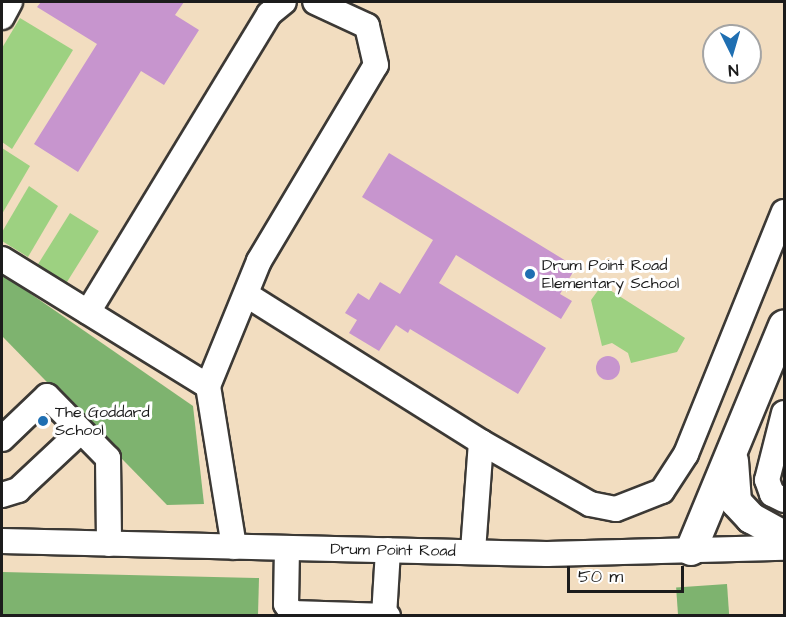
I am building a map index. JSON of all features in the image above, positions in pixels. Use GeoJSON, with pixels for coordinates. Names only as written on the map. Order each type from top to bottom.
{"type":"FeatureCollection","features":[{"type":"Feature","properties":{"kind":"main road"},"geometry":{"type":"LineString","coordinates":[[691,550],[784,326]]}},
{"type":"Feature","properties":{"kind":"main road"},"geometry":{"type":"LineString","coordinates":[[735,444],[731,478],[736,502],[784,536]]}},
{"type":"Feature","properties":{"kind":"street"},"geometry":{"type":"LineString","coordinates":[[2,17],[10,2]]}},
{"type":"Feature","properties":{"kind":"street"},"geometry":{"type":"LineString","coordinates":[[88,312],[269,14],[284,2]]}},
{"type":"Feature","properties":{"kind":"street"},"geometry":{"type":"LineString","coordinates":[[234,547],[208,386],[247,295],[348,127],[387,69],[390,43],[385,28],[371,15],[353,6],[324,4]]}},
{"type":"Feature","properties":{"kind":"street"},"geometry":{"type":"LineString","coordinates":[[247,295],[481,442],[590,504],[616,509],[662,491],[686,454],[784,212]]}},
{"type":"Feature","properties":{"kind":"street"},"geometry":{"type":"LineString","coordinates":[[2,259],[208,386]]}},
{"type":"Feature","properties":{"kind":"street"},"geometry":{"type":"LineString","coordinates":[[2,439],[46,396],[108,458],[109,544]]}},
{"type":"Feature","properties":{"kind":"street"},"geometry":{"type":"LineString","coordinates":[[784,413],[767,480],[772,494],[784,500]]}},
{"type":"Feature","properties":{"kind":"street"},"geometry":{"type":"LineString","coordinates":[[2,495],[18,490],[81,431]]}},
{"type":"Feature","properties":{"kind":"street"},"geometry":{"type":"LineString","coordinates":[[473,552],[481,442]]}},
{"type":"Feature","properties":{"kind":"street","name":"Drum Point Road"},"geometry":{"type":"LineString","coordinates":[[2,541],[473,552],[784,548]]}},
{"type":"Feature","properties":{"kind":"street"},"geometry":{"type":"LineString","coordinates":[[287,548],[286,604],[292,613],[386,615],[388,550]]}},
{"type":"Feature","properties":{"kind":"green space"},"geometry":{"type":"Polygon","coordinates":[[[20,18],[73,50],[12,149],[2,142],[2,48],[20,18]]]}},
{"type":"Feature","properties":{"kind":"green space"},"geometry":{"type":"Polygon","coordinates":[[[2,148],[30,166],[2,214],[2,148]]]}},
{"type":"Feature","properties":{"kind":"green space"},"geometry":{"type":"Polygon","coordinates":[[[29,186],[58,206],[28,257],[2,241],[2,232],[29,186]]]}},
{"type":"Feature","properties":{"kind":"green space"},"geometry":{"type":"Polygon","coordinates":[[[70,213],[99,231],[67,283],[38,265],[70,213]]]}},
{"type":"Feature","properties":{"kind":"green space"},"geometry":{"type":"Polygon","coordinates":[[[2,274],[193,406],[204,504],[167,505],[2,336],[2,274]]]}},
{"type":"Feature","properties":{"kind":"green space"},"geometry":{"type":"Polygon","coordinates":[[[602,285],[685,338],[677,352],[631,363],[628,353],[612,343],[602,346],[591,300],[602,285]]]}},
{"type":"Feature","properties":{"kind":"green space"},"geometry":{"type":"Polygon","coordinates":[[[2,572],[259,578],[258,615],[2,615],[2,572]]]}},
{"type":"Feature","properties":{"kind":"green space"},"geometry":{"type":"Polygon","coordinates":[[[727,584],[729,615],[678,616],[676,588],[727,584]]]}},
{"type":"Feature","properties":{"kind":"building"},"geometry":{"type":"Polygon","coordinates":[[[41,2],[184,2],[175,15],[199,30],[164,85],[141,71],[78,172],[34,144],[97,44],[37,7],[41,2]]]}},
{"type":"Feature","properties":{"kind":"building","name":"Drum Point Road Elementary School"},"geometry":{"type":"Polygon","coordinates":[[[389,153],[576,267],[560,294],[572,301],[561,319],[456,255],[439,283],[546,348],[518,394],[410,329],[408,333],[396,325],[379,351],[349,333],[357,320],[345,313],[358,293],[369,300],[380,282],[400,294],[433,240],[362,197],[389,153]]]}},
{"type":"Feature","properties":{"kind":"building"},"geometry":{"type":"Polygon","coordinates":[[[608,356],[616,360],[620,368],[616,376],[608,380],[600,376],[596,368],[600,360],[608,356]]]}},
{"type":"Feature","properties":{"kind":"place","name":"Drum Point Road Elementary School"},"geometry":{"type":"Point","coordinates":[530,274]}},
{"type":"Feature","properties":{"kind":"place","name":"The Goddard School"},"geometry":{"type":"Point","coordinates":[43,421]}}]}
